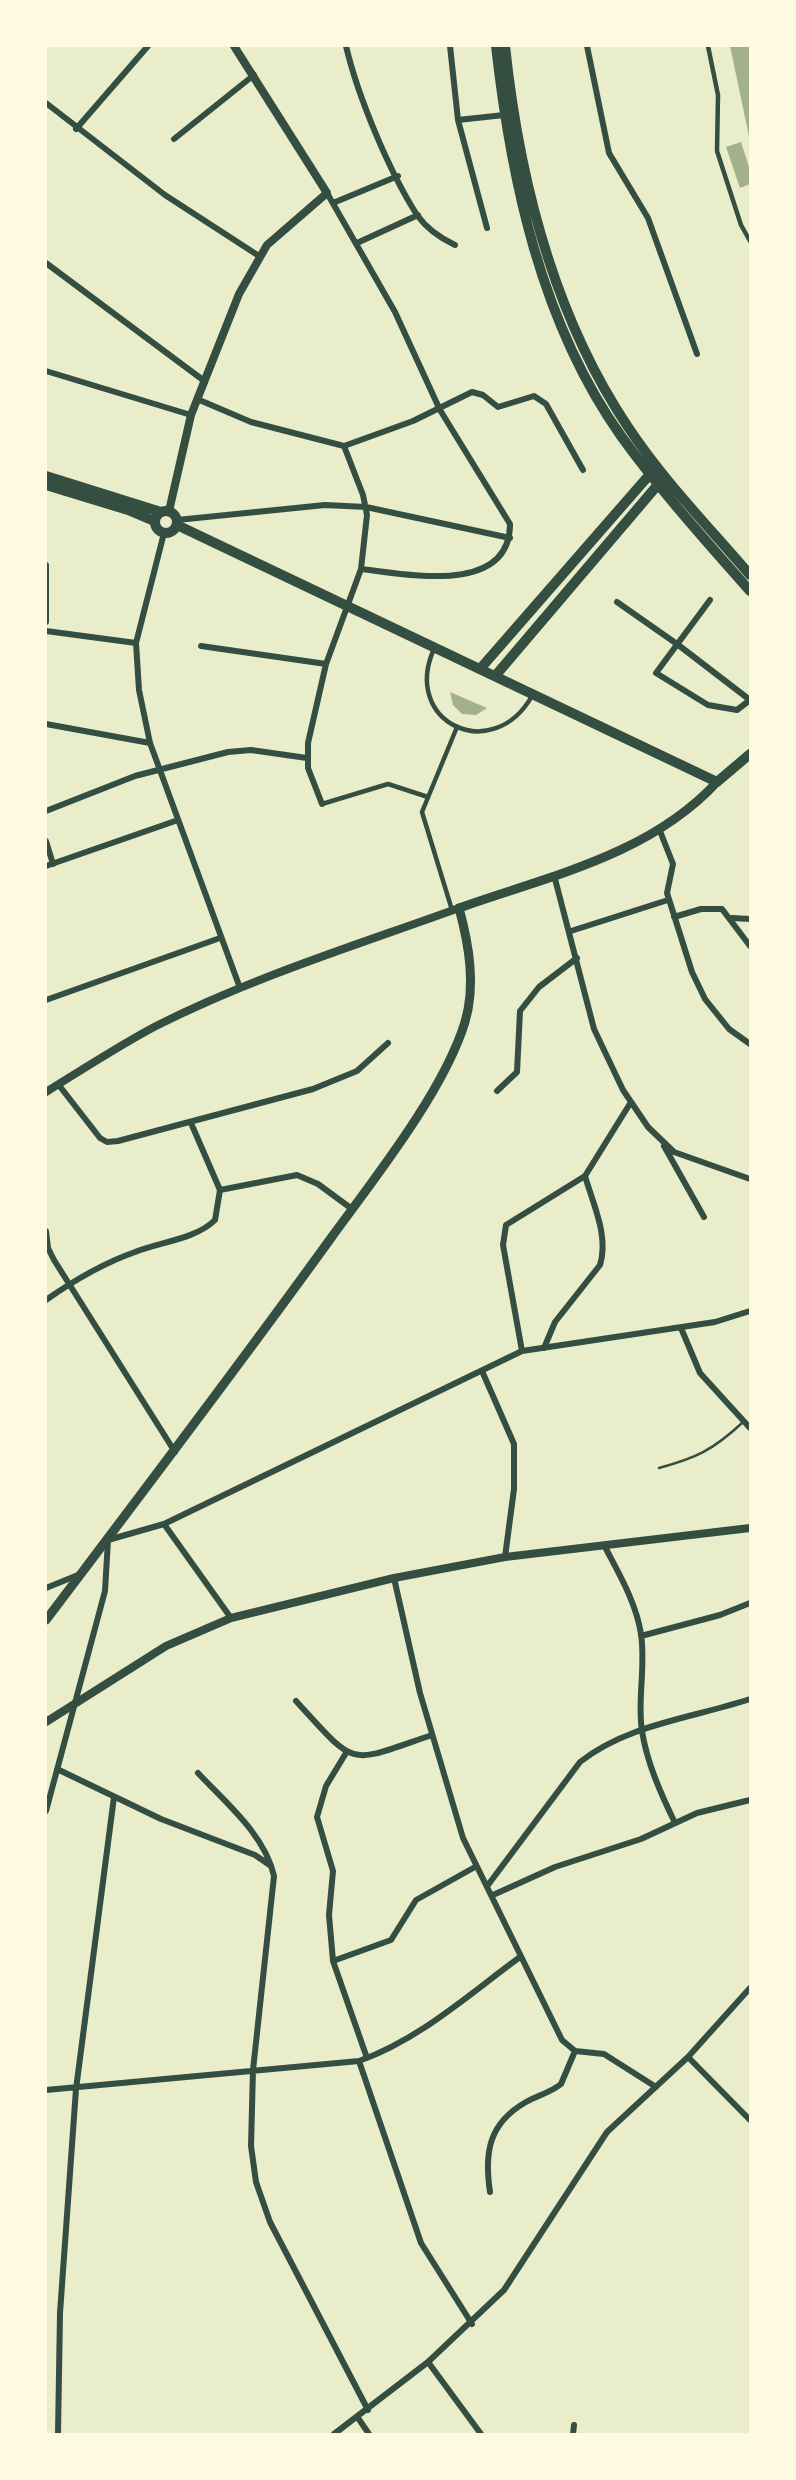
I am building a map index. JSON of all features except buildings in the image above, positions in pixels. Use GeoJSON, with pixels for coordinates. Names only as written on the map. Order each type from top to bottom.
{"type":"FeatureCollection","features":[{"type":"Feature","properties":{"kind":"main road"},"geometry":{"type":"LineString","coordinates":[[496,46],[509,150],[527,217],[564,332],[609,416],[657,471],[679,491],[751,575]]}},
{"type":"Feature","properties":{"kind":"main road"},"geometry":{"type":"LineString","coordinates":[[505,46],[518,148],[559,291],[598,377],[657,471],[660,484],[751,591]]}},
{"type":"Feature","properties":{"kind":"main road"},"geometry":{"type":"LineString","coordinates":[[480,669],[657,471]]}},
{"type":"Feature","properties":{"kind":"main road"},"geometry":{"type":"LineString","coordinates":[[46,476],[165,511],[177,523],[434,649],[496,675],[532,695],[717,782]]}},
{"type":"Feature","properties":{"kind":"main road"},"geometry":{"type":"LineString","coordinates":[[496,675],[660,484]]}},
{"type":"Feature","properties":{"kind":"main road"},"geometry":{"type":"LineString","coordinates":[[46,485],[128,510],[154,521]]}},
{"type":"Feature","properties":{"kind":"main road"},"geometry":{"type":"LineString","coordinates":[[154,521],[165,511]]}},
{"type":"Feature","properties":{"kind":"main road"},"geometry":{"type":"LineString","coordinates":[[154,521],[156,528],[163,533],[173,531],[177,523]]}},
{"type":"Feature","properties":{"kind":"main road"},"geometry":{"type":"LineString","coordinates":[[46,1620],[175,1452],[352,1209],[439,1080],[465,1021],[471,975],[469,947],[455,909],[625,850],[660,831],[751,754]]}},
{"type":"Feature","properties":{"kind":"street"},"geometry":{"type":"LineString","coordinates":[[76,129],[148,46]]}},
{"type":"Feature","properties":{"kind":"street"},"geometry":{"type":"LineString","coordinates":[[234,46],[357,243],[395,312],[440,410],[510,524],[510,538],[501,555],[458,576],[441,577],[361,569]]}},
{"type":"Feature","properties":{"kind":"street"},"geometry":{"type":"LineString","coordinates":[[346,46],[358,90],[418,215],[442,239],[455,245]]}},
{"type":"Feature","properties":{"kind":"street"},"geometry":{"type":"LineString","coordinates":[[450,46],[458,120],[487,228]]}},
{"type":"Feature","properties":{"kind":"street"},"geometry":{"type":"LineString","coordinates":[[587,46],[609,153],[648,218],[697,354]]}},
{"type":"Feature","properties":{"kind":"street"},"geometry":{"type":"LineString","coordinates":[[708,46],[718,95],[718,151],[741,225],[751,241]]}},
{"type":"Feature","properties":{"kind":"street"},"geometry":{"type":"LineString","coordinates":[[174,139],[254,75]]}},
{"type":"Feature","properties":{"kind":"street"},"geometry":{"type":"LineString","coordinates":[[46,103],[164,195],[259,256]]}},
{"type":"Feature","properties":{"kind":"street"},"geometry":{"type":"LineString","coordinates":[[458,120],[504,115]]}},
{"type":"Feature","properties":{"kind":"street"},"geometry":{"type":"LineString","coordinates":[[333,203],[398,176]]}},
{"type":"Feature","properties":{"kind":"street"},"geometry":{"type":"LineString","coordinates":[[165,511],[191,415],[239,294],[259,256],[280,232],[327,193]]}},
{"type":"Feature","properties":{"kind":"street"},"geometry":{"type":"LineString","coordinates":[[357,243],[418,215]]}},
{"type":"Feature","properties":{"kind":"street"},"geometry":{"type":"LineString","coordinates":[[46,263],[203,380]]}},
{"type":"Feature","properties":{"kind":"street"},"geometry":{"type":"LineString","coordinates":[[46,371],[191,415]]}},
{"type":"Feature","properties":{"kind":"street"},"geometry":{"type":"LineString","coordinates":[[197,399],[251,422],[344,446],[440,410],[472,393],[483,395],[498,407],[534,396],[540,398],[583,470]]}},
{"type":"Feature","properties":{"kind":"street"},"geometry":{"type":"LineString","coordinates":[[344,446],[366,507],[361,569],[326,664],[307,758],[322,804],[388,784],[428,797]]}},
{"type":"Feature","properties":{"kind":"street"},"geometry":{"type":"LineString","coordinates":[[177,523],[326,505],[366,507],[510,538]]}},
{"type":"Feature","properties":{"kind":"street"},"geometry":{"type":"LineString","coordinates":[[163,533],[136,643],[136,673],[150,743],[240,988]]}},
{"type":"Feature","properties":{"kind":"street"},"geometry":{"type":"LineString","coordinates":[[46,565],[46,622]]}},
{"type":"Feature","properties":{"kind":"street"},"geometry":{"type":"LineString","coordinates":[[617,602],[677,643],[750,700],[737,710],[713,708],[656,673],[677,643],[710,600]]}},
{"type":"Feature","properties":{"kind":"street"},"geometry":{"type":"LineString","coordinates":[[46,631],[136,643]]}},
{"type":"Feature","properties":{"kind":"street"},"geometry":{"type":"LineString","coordinates":[[201,646],[326,664]]}},
{"type":"Feature","properties":{"kind":"street"},"geometry":{"type":"LineString","coordinates":[[434,649],[428,663],[428,693],[444,719],[457,727],[486,732],[501,728],[514,721],[532,695]]}},
{"type":"Feature","properties":{"kind":"street"},"geometry":{"type":"LineString","coordinates":[[46,724],[150,743]]}},
{"type":"Feature","properties":{"kind":"street"},"geometry":{"type":"LineString","coordinates":[[46,1092],[155,1027],[240,988],[455,909],[422,812],[457,727]]}},
{"type":"Feature","properties":{"kind":"street"},"geometry":{"type":"LineString","coordinates":[[46,811],[160,770],[237,751],[307,758]]}},
{"type":"Feature","properties":{"kind":"street"},"geometry":{"type":"LineString","coordinates":[[46,841],[49,865],[178,820]]}},
{"type":"Feature","properties":{"kind":"street"},"geometry":{"type":"LineString","coordinates":[[660,831],[673,864],[668,900],[692,972],[705,999],[729,1029],[751,1044]]}},
{"type":"Feature","properties":{"kind":"street"},"geometry":{"type":"LineString","coordinates":[[554,874],[601,1047],[631,1102],[663,1144],[704,1217]]}},
{"type":"Feature","properties":{"kind":"street"},"geometry":{"type":"LineString","coordinates":[[571,931],[668,900]]}},
{"type":"Feature","properties":{"kind":"street"},"geometry":{"type":"LineString","coordinates":[[674,917],[713,907],[722,909],[735,918],[751,946]]}},
{"type":"Feature","properties":{"kind":"street"},"geometry":{"type":"LineString","coordinates":[[735,918],[751,914]]}},
{"type":"Feature","properties":{"kind":"street"},"geometry":{"type":"LineString","coordinates":[[735,918],[751,919]]}},
{"type":"Feature","properties":{"kind":"street"},"geometry":{"type":"LineString","coordinates":[[46,1000],[220,938]]}},
{"type":"Feature","properties":{"kind":"street"},"geometry":{"type":"LineString","coordinates":[[497,1091],[517,1072],[517,1027],[526,1001],[577,958]]}},
{"type":"Feature","properties":{"kind":"street"},"geometry":{"type":"LineString","coordinates":[[58,1084],[90,1127],[107,1142],[191,1123],[313,1089],[357,1072],[388,1043]]}},
{"type":"Feature","properties":{"kind":"street"},"geometry":{"type":"LineString","coordinates":[[522,1351],[503,1245],[506,1225],[585,1176],[631,1102]]}},
{"type":"Feature","properties":{"kind":"street"},"geometry":{"type":"LineString","coordinates":[[46,1300],[69,1284],[134,1252],[208,1226],[217,1212],[220,1190],[191,1123]]}},
{"type":"Feature","properties":{"kind":"street"},"geometry":{"type":"LineString","coordinates":[[663,1144],[698,1163],[751,1179]]}},
{"type":"Feature","properties":{"kind":"street"},"geometry":{"type":"LineString","coordinates":[[220,1190],[297,1175],[318,1184],[352,1209]]}},
{"type":"Feature","properties":{"kind":"street"},"geometry":{"type":"LineString","coordinates":[[544,1348],[555,1322],[600,1265],[603,1254],[602,1236],[585,1176]]}},
{"type":"Feature","properties":{"kind":"street"},"geometry":{"type":"LineString","coordinates":[[46,1231],[48,1248],[69,1284],[175,1452]]}},
{"type":"Feature","properties":{"kind":"street"},"geometry":{"type":"LineString","coordinates":[[46,1811],[105,1591],[108,1540],[164,1524],[522,1351],[681,1328],[740,1317],[751,1311]]}},
{"type":"Feature","properties":{"kind":"street"},"geometry":{"type":"LineString","coordinates":[[681,1328],[700,1373],[751,1428]]}},
{"type":"Feature","properties":{"kind":"street"},"geometry":{"type":"LineString","coordinates":[[482,1371],[514,1444],[514,1489],[505,1557]]}},
{"type":"Feature","properties":{"kind":"street"},"geometry":{"type":"LineString","coordinates":[[164,1524],[231,1618]]}},
{"type":"Feature","properties":{"kind":"street"},"geometry":{"type":"LineString","coordinates":[[46,1722],[166,1646],[231,1618],[394,1578],[505,1557],[751,1528]]}},
{"type":"Feature","properties":{"kind":"street"},"geometry":{"type":"LineString","coordinates":[[604,1545],[634,1604],[641,1636],[642,1730],[654,1775],[675,1823]]}},
{"type":"Feature","properties":{"kind":"street"},"geometry":{"type":"LineString","coordinates":[[46,1588],[80,1574]]}},
{"type":"Feature","properties":{"kind":"street"},"geometry":{"type":"LineString","coordinates":[[394,1578],[432,1735],[475,1867],[488,1885],[520,1957],[562,2040],[575,2051],[604,2054],[656,2087]]}},
{"type":"Feature","properties":{"kind":"street"},"geometry":{"type":"LineString","coordinates":[[641,1636],[751,1604]]}},
{"type":"Feature","properties":{"kind":"street"},"geometry":{"type":"LineString","coordinates":[[488,1885],[580,1762],[609,1742],[751,1699]]}},
{"type":"Feature","properties":{"kind":"street"},"geometry":{"type":"LineString","coordinates":[[296,1701],[346,1753],[370,1756],[432,1735]]}},
{"type":"Feature","properties":{"kind":"street"},"geometry":{"type":"LineString","coordinates":[[346,1753],[326,1786],[317,1817],[332,1871],[329,1915],[333,1961],[367,2058]]}},
{"type":"Feature","properties":{"kind":"street"},"geometry":{"type":"LineString","coordinates":[[57,1769],[114,1797],[255,1855],[272,1868]]}},
{"type":"Feature","properties":{"kind":"street"},"geometry":{"type":"LineString","coordinates":[[198,1773],[259,1842],[272,1868],[273,1887],[253,2070],[251,2146],[256,2182],[270,2222],[369,2410]]}},
{"type":"Feature","properties":{"kind":"street"},"geometry":{"type":"LineString","coordinates":[[58,2434],[60,2313],[76,2089],[114,1797]]}},
{"type":"Feature","properties":{"kind":"street"},"geometry":{"type":"LineString","coordinates":[[493,1895],[555,1867],[622,1847],[697,1812],[751,1800]]}},
{"type":"Feature","properties":{"kind":"street"},"geometry":{"type":"LineString","coordinates":[[333,1961],[391,1940],[416,1900],[475,1867]]}},
{"type":"Feature","properties":{"kind":"street"},"geometry":{"type":"LineString","coordinates":[[46,2090],[359,2061],[426,2027],[520,1957]]}},
{"type":"Feature","properties":{"kind":"street"},"geometry":{"type":"LineString","coordinates":[[334,2434],[369,2410],[472,2325],[514,2278],[602,2139],[688,2057],[751,1988]]}},
{"type":"Feature","properties":{"kind":"street"},"geometry":{"type":"LineString","coordinates":[[490,2192],[486,2152],[498,2124],[527,2101],[561,2084],[575,2051]]}},
{"type":"Feature","properties":{"kind":"street"},"geometry":{"type":"LineString","coordinates":[[688,2057],[751,2120]]}},
{"type":"Feature","properties":{"kind":"street"},"geometry":{"type":"LineString","coordinates":[[359,2061],[416,2231],[444,2284],[472,2325]]}},
{"type":"Feature","properties":{"kind":"street"},"geometry":{"type":"LineString","coordinates":[[428,2362],[481,2434]]}},
{"type":"Feature","properties":{"kind":"street"},"geometry":{"type":"LineString","coordinates":[[358,2418],[369,2434]]}},
{"type":"Feature","properties":{"kind":"street"},"geometry":{"type":"LineString","coordinates":[[573,2434],[574,2425]]}},
{"type":"Feature","properties":{"kind":"lane"},"geometry":{"type":"LineString","coordinates":[[659,1468],[695,1458],[711,1450],[744,1421]]}},
{"type":"Feature","properties":{"kind":"shaded area"},"geometry":{"type":"Polygon","coordinates":[[[730,46],[750,46],[750,141],[730,46]]]}},
{"type":"Feature","properties":{"kind":"shaded area"},"geometry":{"type":"Polygon","coordinates":[[[741,142],[750,170],[750,184],[740,188],[726,147],[741,142]]]}},
{"type":"Feature","properties":{"kind":"shaded area"},"geometry":{"type":"Polygon","coordinates":[[[450,692],[487,708],[476,715],[462,714],[453,705],[450,692]]]}}]}
